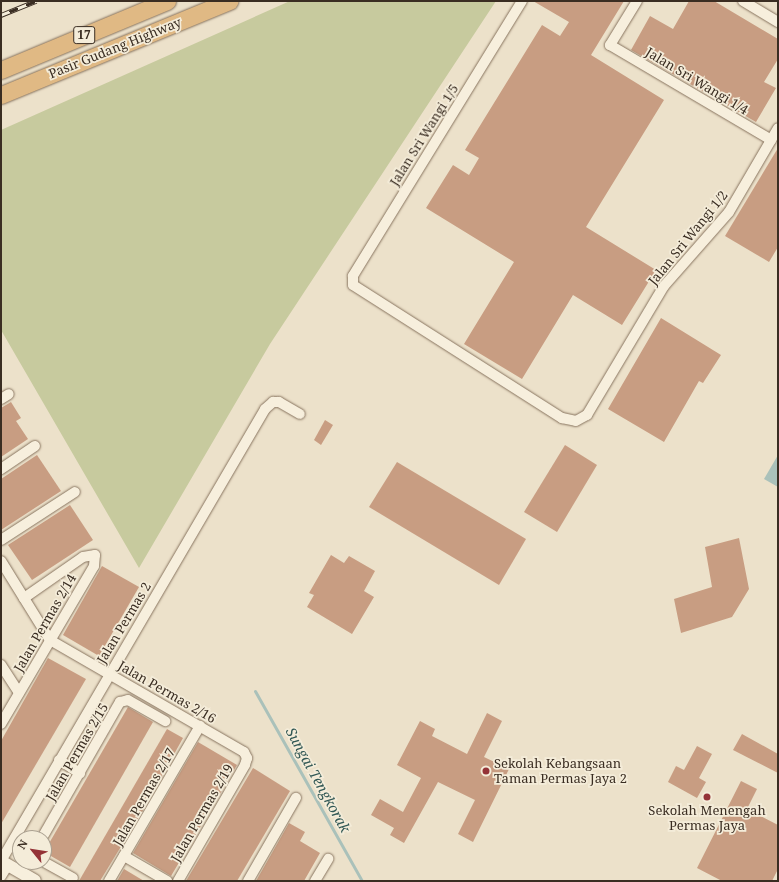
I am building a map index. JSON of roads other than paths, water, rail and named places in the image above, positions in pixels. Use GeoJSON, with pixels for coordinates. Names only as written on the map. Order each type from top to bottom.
{"type":"FeatureCollection","features":[{"type":"Feature","properties":{"kind":"highway","name":"Pasir Gudang Highway"},"geometry":{"type":"LineString","coordinates":[[1,70],[167,1]]}},
{"type":"Feature","properties":{"kind":"highway","name":"Pasir Gudang Highway"},"geometry":{"type":"LineString","coordinates":[[1,95],[229,1]]}},
{"type":"Feature","properties":{"kind":"street","name":"Jalan Sri Wangi 1/5"},"geometry":{"type":"LineString","coordinates":[[522,1],[353,276],[353,285],[562,418],[576,421]]}},
{"type":"Feature","properties":{"kind":"street","name":"Jalan Sri Wangi 1/4"},"geometry":{"type":"LineString","coordinates":[[637,1],[610,45],[771,140]]}},
{"type":"Feature","properties":{"kind":"street"},"geometry":{"type":"LineString","coordinates":[[743,1],[778,22]]}},
{"type":"Feature","properties":{"kind":"street","name":"Jalan Sri Wangi 1/2"},"geometry":{"type":"LineString","coordinates":[[576,421],[587,415],[664,286],[729,212],[778,128]]}},
{"type":"Feature","properties":{"kind":"street","name":"Jalan Permas 2"},"geometry":{"type":"LineString","coordinates":[[1,876],[3,862],[59,760],[265,409],[273,402],[279,402],[300,414]]}},
{"type":"Feature","properties":{"kind":"street"},"geometry":{"type":"LineString","coordinates":[[1,469],[35,446]]}},
{"type":"Feature","properties":{"kind":"street"},"geometry":{"type":"LineString","coordinates":[[1,540],[75,492]]}},
{"type":"Feature","properties":{"kind":"street","name":"Jalan Permas 2/14"},"geometry":{"type":"LineString","coordinates":[[1,724],[94,566],[96,555],[83,557],[24,598]]}},
{"type":"Feature","properties":{"kind":"street"},"geometry":{"type":"LineString","coordinates":[[1,561],[50,640]]}},
{"type":"Feature","properties":{"kind":"street","name":"Jalan Permas 2/16"},"geometry":{"type":"LineString","coordinates":[[50,640],[244,752],[247,758]]}},
{"type":"Feature","properties":{"kind":"street"},"geometry":{"type":"LineString","coordinates":[[1,665],[19,693]]}},
{"type":"Feature","properties":{"kind":"street","name":"Jalan Permas 2/15"},"geometry":{"type":"LineString","coordinates":[[47,830],[120,702],[128,700],[165,721]]}},
{"type":"Feature","properties":{"kind":"street","name":"Jalan Permas 2/17"},"geometry":{"type":"LineString","coordinates":[[109,881],[200,726]]}},
{"type":"Feature","properties":{"kind":"street","name":"Jalan Permas 2/19"},"geometry":{"type":"LineString","coordinates":[[178,881],[245,765],[247,758]]}},
{"type":"Feature","properties":{"kind":"street"},"geometry":{"type":"LineString","coordinates":[[59,760],[80,773]]}},
{"type":"Feature","properties":{"kind":"street"},"geometry":{"type":"LineString","coordinates":[[248,881],[296,798]]}},
{"type":"Feature","properties":{"kind":"street"},"geometry":{"type":"LineString","coordinates":[[124,856],[167,881]]}},
{"type":"Feature","properties":{"kind":"street"},"geometry":{"type":"LineString","coordinates":[[315,881],[328,859]]}},
{"type":"Feature","properties":{"kind":"street"},"geometry":{"type":"LineString","coordinates":[[3,862],[36,881]]}},
{"type":"Feature","properties":{"kind":"street"},"geometry":{"type":"LineString","coordinates":[[52,866],[73,878]]}},
{"type":"Feature","properties":{"kind":"water"},"geometry":{"type":"Polygon","coordinates":[[[778,455],[778,487],[764,479],[778,455]]]}},
{"type":"Feature","properties":{"kind":"waterway","name":"Sungai Tengkorak"},"geometry":{"type":"LineString","coordinates":[[255,691],[362,881]]}},
{"type":"Feature","properties":{"kind":"railway"},"geometry":{"type":"LineString","coordinates":[[1,15],[36,1]]}},
{"type":"Feature","properties":{"kind":"place","name":"Sekolah Kebangsaan Taman Permas Jaya 2"},"geometry":{"type":"Point","coordinates":[486,771]}},
{"type":"Feature","properties":{"kind":"place","name":"Sekolah Menengah Permas Jaya"},"geometry":{"type":"Point","coordinates":[707,797]}}]}
